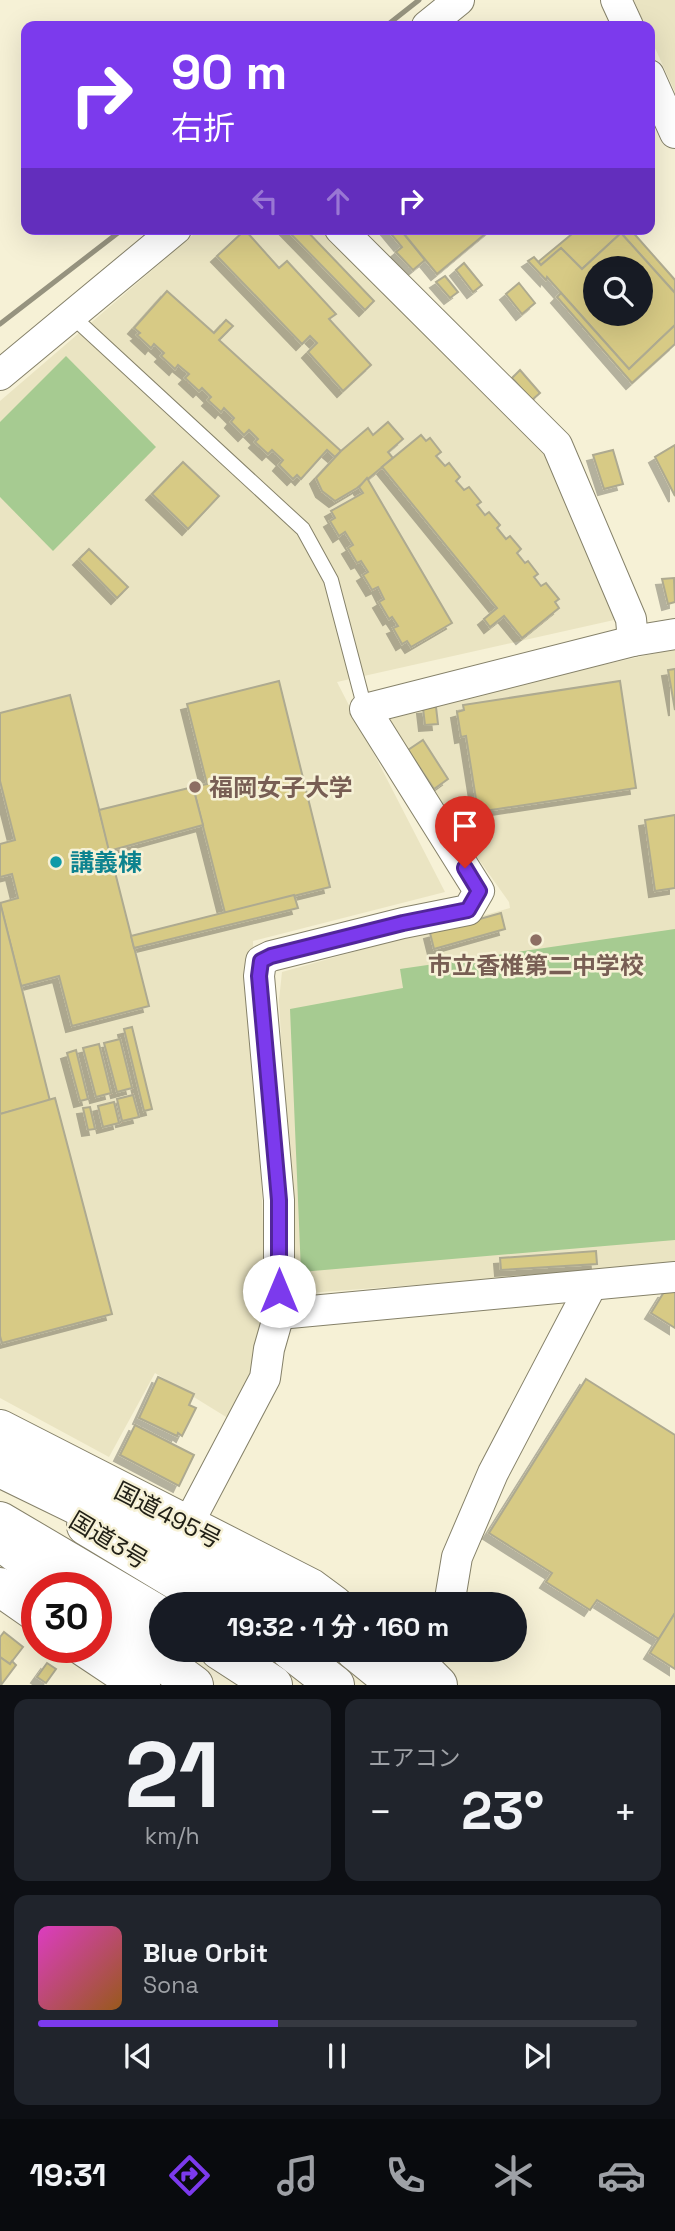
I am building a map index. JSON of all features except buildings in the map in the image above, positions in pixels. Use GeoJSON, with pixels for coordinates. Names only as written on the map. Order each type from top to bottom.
{"type":"FeatureCollection","features":[{"type":"Feature","properties":{"kind":"highway","name":"国道495号"},"geometry":{"type":"LineString","coordinates":[[0,1429],[316,1592]]}},
{"type":"Feature","properties":{"kind":"highway"},"geometry":{"type":"LineString","coordinates":[[0,1468],[24,1482],[256,1592]]}},
{"type":"Feature","properties":{"kind":"highway","name":"国道3号"},"geometry":{"type":"LineString","coordinates":[[0,1474],[195,1592]]}},
{"type":"Feature","properties":{"kind":"highway","name":"国道3号"},"geometry":{"type":"LineString","coordinates":[[0,1521],[149,1609]]}},
{"type":"Feature","properties":{"kind":"highway"},"geometry":{"type":"LineString","coordinates":[[0,1541],[42,1572]]}},
{"type":"Feature","properties":{"kind":"highway"},"geometry":{"type":"LineString","coordinates":[[0,1587],[21,1602]]}},
{"type":"Feature","properties":{"kind":"highway"},"geometry":{"type":"LineString","coordinates":[[112,1625],[194,1685]]}},
{"type":"Feature","properties":{"kind":"highway"},"geometry":{"type":"LineString","coordinates":[[238,1662],[273,1685]]}},
{"type":"Feature","properties":{"kind":"highway"},"geometry":{"type":"LineString","coordinates":[[305,1662],[335,1685]]}},
{"type":"Feature","properties":{"kind":"highway"},"geometry":{"type":"LineString","coordinates":[[390,1662],[425,1674]]}},
{"type":"Feature","properties":{"kind":"highway"},"geometry":{"type":"LineString","coordinates":[[410,1662],[425,1674]]}},
{"type":"Feature","properties":{"kind":"highway"},"geometry":{"type":"LineString","coordinates":[[108,1663],[141,1685]]}},
{"type":"Feature","properties":{"kind":"street"},"geometry":{"type":"LineString","coordinates":[[433,21],[460,0]]}},
{"type":"Feature","properties":{"kind":"street"},"geometry":{"type":"LineString","coordinates":[[616,0],[626,21]]}},
{"type":"Feature","properties":{"kind":"street"},"geometry":{"type":"LineString","coordinates":[[655,88],[675,133]]}},
{"type":"Feature","properties":{"kind":"street"},"geometry":{"type":"LineString","coordinates":[[0,375],[169,235]]}},
{"type":"Feature","properties":{"kind":"street"},"geometry":{"type":"LineString","coordinates":[[346,235],[557,445],[631,619],[633,641]]}},
{"type":"Feature","properties":{"kind":"street"},"geometry":{"type":"LineString","coordinates":[[187,1526],[265,1378],[269,1349],[279,1314],[279,1200],[259,976],[261,961],[337,939],[468,910],[479,891],[365,709],[633,641],[675,634]]}},
{"type":"Feature","properties":{"kind":"street"},"geometry":{"type":"LineString","coordinates":[[279,1314],[675,1277]]}},
{"type":"Feature","properties":{"kind":"street"},"geometry":{"type":"LineString","coordinates":[[451,1592],[457,1557],[493,1472],[591,1286]]}},
{"type":"Feature","properties":{"kind":"lane"},"geometry":{"type":"LineString","coordinates":[[72,316],[303,529],[331,580],[365,709]]}},
{"type":"Feature","properties":{"kind":"shaded area"},"geometry":{"type":"Polygon","coordinates":[[[634,0],[675,0],[675,92],[655,48],[655,21],[643,21],[634,0]]]}},
{"type":"Feature","properties":{"kind":"shaded area","name":"福岡女子大学"},"geometry":{"type":"Polygon","coordinates":[[[193,235],[338,235],[549,458],[623,618],[337,682],[445,892],[253,941],[266,1313],[259,1377],[231,1420],[155,1373],[109,1457],[0,1398],[0,401],[193,235]]]}},
{"type":"Feature","properties":{"kind":"shaded area","name":"市立香椎第二中学校"},"geometry":{"type":"Polygon","coordinates":[[[675,649],[675,1263],[606,1271],[295,1294],[279,1000],[282,972],[510,908],[509,902],[376,715],[675,649]]]}},
{"type":"Feature","properties":{"kind":"green space"},"geometry":{"type":"Polygon","coordinates":[[[66,356],[156,447],[53,551],[0,497],[0,422],[66,356]]]}},
{"type":"Feature","properties":{"kind":"green space"},"geometry":{"type":"Polygon","coordinates":[[[675,929],[675,1240],[301,1272],[290,1009],[403,988],[400,969],[675,929]]]}},
{"type":"Feature","properties":{"kind":"railway"},"geometry":{"type":"LineString","coordinates":[[392,21],[419,0]]}},
{"type":"Feature","properties":{"kind":"railway"},"geometry":{"type":"LineString","coordinates":[[0,324],[115,235]]}},
{"type":"Feature","properties":{"kind":"place","name":"福岡女子大学"},"geometry":{"type":"Point","coordinates":[195,787]}},
{"type":"Feature","properties":{"kind":"place","name":"講義棟"},"geometry":{"type":"Point","coordinates":[56,862]}},
{"type":"Feature","properties":{"kind":"place","name":"市立香椎第二中学校"},"geometry":{"type":"Point","coordinates":[536,940]}},
{"type":"Feature","properties":{"kind":"route"},"geometry":{"type":"LineString","coordinates":[[279,1291],[279,1200],[259,976],[261,961],[271,956],[403,923],[468,910],[479,891],[465,868]]}}]}
